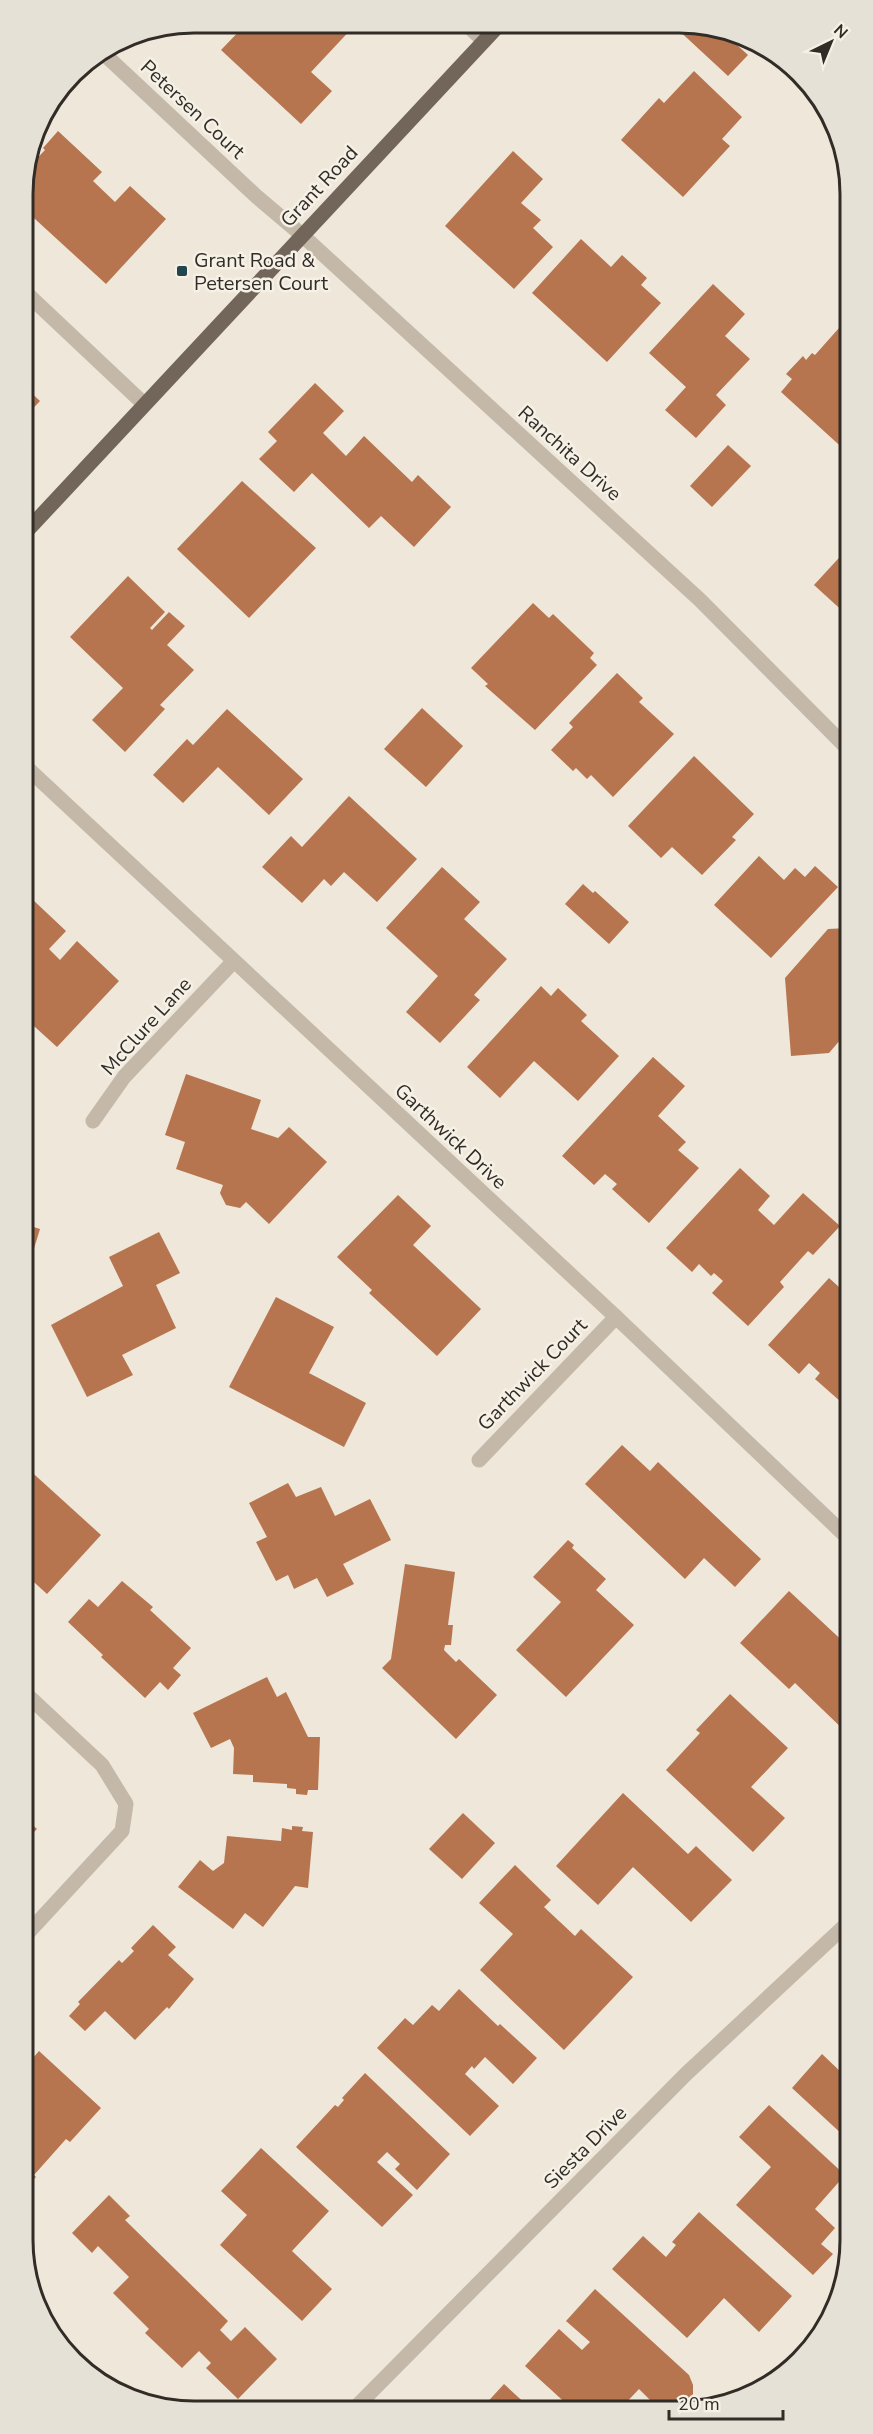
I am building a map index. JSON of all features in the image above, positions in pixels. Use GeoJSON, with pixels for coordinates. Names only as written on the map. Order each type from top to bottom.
{"type":"FeatureCollection","features":[{"type":"Feature","properties":{"kind":"main road","name":"Grant Road"},"geometry":{"type":"LineString","coordinates":[[33,524],[491,33]]}},
{"type":"Feature","properties":{"kind":"street"},"geometry":{"type":"LineString","coordinates":[[476,33],[484,40]]}},
{"type":"Feature","properties":{"kind":"street","name":"Petersen Court"},"geometry":{"type":"LineString","coordinates":[[108,58],[256,196]]}},
{"type":"Feature","properties":{"kind":"street","name":"Ranchita Drive"},"geometry":{"type":"LineString","coordinates":[[256,196],[302,235],[700,600],[840,741]]}},
{"type":"Feature","properties":{"kind":"street"},"geometry":{"type":"LineString","coordinates":[[33,299],[144,404]]}},
{"type":"Feature","properties":{"kind":"street","name":"Garthwick Drive"},"geometry":{"type":"LineString","coordinates":[[33,773],[616,1317],[840,1530]]}},
{"type":"Feature","properties":{"kind":"street","name":"McClure Lane"},"geometry":{"type":"LineString","coordinates":[[93,1121],[124,1077],[233,962]]}},
{"type":"Feature","properties":{"kind":"street","name":"Garthwick Court"},"geometry":{"type":"LineString","coordinates":[[479,1460],[616,1317]]}},
{"type":"Feature","properties":{"kind":"street"},"geometry":{"type":"LineString","coordinates":[[33,1700],[102,1765],[126,1804],[122,1831],[33,1927]]}},
{"type":"Feature","properties":{"kind":"street","name":"Siesta Drive"},"geometry":{"type":"LineString","coordinates":[[362,2401],[686,2074],[840,1930]]}},
{"type":"Feature","properties":{"kind":"building"},"geometry":{"type":"Polygon","coordinates":[[[237,33],[348,33],[311,72],[332,91],[301,124],[221,50],[237,33]]]}},
{"type":"Feature","properties":{"kind":"building"},"geometry":{"type":"Polygon","coordinates":[[[682,33],[710,36],[737,45],[748,55],[728,76],[682,33]]]}},
{"type":"Feature","properties":{"kind":"building"},"geometry":{"type":"Polygon","coordinates":[[[694,71],[742,117],[722,139],[730,146],[683,197],[621,140],[659,98],[664,103],[694,71]]]}},
{"type":"Feature","properties":{"kind":"building"},"geometry":{"type":"Polygon","coordinates":[[[58,131],[102,172],[93,181],[115,202],[130,186],[166,219],[106,284],[33,217],[34,173],[37,159],[45,150],[43,148],[58,131]]]}},
{"type":"Feature","properties":{"kind":"building"},"geometry":{"type":"Polygon","coordinates":[[[513,151],[543,179],[521,203],[541,220],[533,228],[553,247],[514,289],[445,226],[513,151]]]}},
{"type":"Feature","properties":{"kind":"building"},"geometry":{"type":"Polygon","coordinates":[[[581,239],[611,267],[622,255],[647,278],[641,285],[661,303],[607,362],[532,293],[581,239]]]}},
{"type":"Feature","properties":{"kind":"building"},"geometry":{"type":"Polygon","coordinates":[[[713,284],[745,314],[725,336],[750,359],[716,395],[726,405],[696,438],[665,410],[686,387],[649,353],[713,284]]]}},
{"type":"Feature","properties":{"kind":"building"},"geometry":{"type":"Polygon","coordinates":[[[840,327],[840,446],[781,392],[792,379],[786,374],[803,356],[806,360],[812,353],[815,355],[840,327]]]}},
{"type":"Feature","properties":{"kind":"building"},"geometry":{"type":"Polygon","coordinates":[[[315,383],[344,411],[323,433],[346,456],[364,436],[412,482],[418,475],[451,507],[414,547],[381,516],[369,528],[312,473],[294,492],[259,459],[277,441],[268,432],[315,383]]]}},
{"type":"Feature","properties":{"kind":"building"},"geometry":{"type":"Polygon","coordinates":[[[33,394],[40,401],[33,408],[33,394]]]}},
{"type":"Feature","properties":{"kind":"building"},"geometry":{"type":"Polygon","coordinates":[[[728,445],[751,466],[712,507],[690,486],[728,445]]]}},
{"type":"Feature","properties":{"kind":"building"},"geometry":{"type":"Polygon","coordinates":[[[242,481],[316,548],[249,618],[177,549],[242,481]]]}},
{"type":"Feature","properties":{"kind":"building"},"geometry":{"type":"Polygon","coordinates":[[[840,557],[840,609],[814,585],[840,557]]]}},
{"type":"Feature","properties":{"kind":"building"},"geometry":{"type":"Polygon","coordinates":[[[128,576],[165,612],[150,628],[152,630],[169,612],[185,626],[167,645],[194,670],[160,705],[165,709],[125,752],[92,720],[123,688],[70,637],[128,576]]]}},
{"type":"Feature","properties":{"kind":"building"},"geometry":{"type":"Polygon","coordinates":[[[533,603],[549,618],[553,614],[594,653],[590,658],[597,665],[535,730],[485,686],[488,684],[471,668],[533,603]]]}},
{"type":"Feature","properties":{"kind":"building"},"geometry":{"type":"Polygon","coordinates":[[[617,673],[643,698],[639,702],[674,734],[613,797],[591,775],[587,779],[576,768],[573,771],[551,750],[573,727],[569,723],[617,673]]]}},
{"type":"Feature","properties":{"kind":"building"},"geometry":{"type":"Polygon","coordinates":[[[422,708],[463,746],[426,787],[384,749],[422,708]]]}},
{"type":"Feature","properties":{"kind":"building"},"geometry":{"type":"Polygon","coordinates":[[[227,709],[303,779],[269,815],[218,767],[183,803],[153,775],[187,739],[193,745],[227,709]]]}},
{"type":"Feature","properties":{"kind":"building"},"geometry":{"type":"Polygon","coordinates":[[[694,756],[754,814],[732,837],[736,840],[702,875],[672,847],[661,858],[628,826],[694,756]]]}},
{"type":"Feature","properties":{"kind":"building"},"geometry":{"type":"Polygon","coordinates":[[[349,796],[417,859],[377,902],[344,872],[331,886],[324,879],[302,903],[262,867],[291,836],[302,847],[349,796]]]}},
{"type":"Feature","properties":{"kind":"building"},"geometry":{"type":"Polygon","coordinates":[[[759,856],[784,880],[795,868],[805,877],[815,866],[838,887],[771,958],[714,905],[759,856]]]}},
{"type":"Feature","properties":{"kind":"building"},"geometry":{"type":"Polygon","coordinates":[[[442,867],[480,902],[464,919],[507,959],[474,995],[480,1000],[440,1043],[406,1012],[438,976],[386,928],[442,867]]]}},
{"type":"Feature","properties":{"kind":"building"},"geometry":{"type":"Polygon","coordinates":[[[583,884],[593,893],[595,891],[629,922],[609,944],[565,904],[583,884]]]}},
{"type":"Feature","properties":{"kind":"building"},"geometry":{"type":"Polygon","coordinates":[[[33,900],[66,931],[49,949],[60,960],[77,941],[119,981],[57,1047],[33,1025],[33,900]]]}},
{"type":"Feature","properties":{"kind":"building"},"geometry":{"type":"Polygon","coordinates":[[[840,928],[840,1040],[829,1053],[791,1056],[785,978],[828,929],[840,928]]]}},
{"type":"Feature","properties":{"kind":"building"},"geometry":{"type":"Polygon","coordinates":[[[541,986],[551,996],[558,988],[587,1015],[581,1021],[619,1056],[578,1101],[534,1061],[500,1098],[467,1067],[541,986]]]}},
{"type":"Feature","properties":{"kind":"building"},"geometry":{"type":"Polygon","coordinates":[[[653,1057],[685,1086],[658,1116],[686,1142],[678,1150],[699,1168],[649,1223],[612,1189],[617,1184],[605,1174],[594,1185],[562,1156],[653,1057]]]}},
{"type":"Feature","properties":{"kind":"building"},"geometry":{"type":"Polygon","coordinates":[[[186,1074],[261,1100],[251,1129],[278,1138],[289,1127],[327,1162],[269,1224],[246,1202],[240,1208],[226,1205],[220,1193],[223,1185],[176,1169],[185,1142],[165,1135],[186,1074]]]}},
{"type":"Feature","properties":{"kind":"building"},"geometry":{"type":"Polygon","coordinates":[[[740,1168],[770,1196],[758,1210],[774,1225],[803,1193],[840,1226],[813,1255],[808,1251],[780,1282],[784,1287],[748,1326],[712,1293],[723,1281],[714,1273],[711,1276],[699,1264],[692,1272],[666,1248],[740,1168]]]}},
{"type":"Feature","properties":{"kind":"building"},"geometry":{"type":"Polygon","coordinates":[[[398,1195],[431,1226],[413,1245],[481,1309],[437,1356],[369,1293],[372,1290],[337,1257],[398,1195]]]}},
{"type":"Feature","properties":{"kind":"building"},"geometry":{"type":"Polygon","coordinates":[[[33,1227],[40,1229],[33,1252],[33,1227]]]}},
{"type":"Feature","properties":{"kind":"building"},"geometry":{"type":"Polygon","coordinates":[[[159,1232],[180,1273],[156,1285],[176,1328],[122,1355],[133,1375],[87,1397],[51,1325],[123,1286],[109,1257],[159,1232]]]}},
{"type":"Feature","properties":{"kind":"building"},"geometry":{"type":"Polygon","coordinates":[[[829,1278],[840,1288],[840,1401],[815,1379],[820,1373],[809,1363],[799,1374],[768,1345],[829,1278]]]}},
{"type":"Feature","properties":{"kind":"building"},"geometry":{"type":"Polygon","coordinates":[[[276,1297],[334,1327],[309,1373],[366,1403],[344,1447],[229,1387],[276,1297]]]}},
{"type":"Feature","properties":{"kind":"building"},"geometry":{"type":"Polygon","coordinates":[[[622,1445],[650,1471],[658,1462],[761,1559],[735,1587],[704,1558],[685,1579],[585,1484],[622,1445]]]}},
{"type":"Feature","properties":{"kind":"building"},"geometry":{"type":"Polygon","coordinates":[[[33,1473],[101,1535],[47,1594],[33,1581],[33,1473]]]}},
{"type":"Feature","properties":{"kind":"building"},"geometry":{"type":"Polygon","coordinates":[[[288,1483],[296,1497],[321,1487],[335,1516],[370,1499],[391,1540],[343,1564],[354,1584],[327,1597],[317,1578],[294,1589],[288,1575],[276,1581],[256,1542],[267,1537],[249,1503],[288,1483]]]}},
{"type":"Feature","properties":{"kind":"building"},"geometry":{"type":"Polygon","coordinates":[[[568,1540],[574,1545],[572,1548],[606,1579],[596,1590],[634,1625],[566,1697],[516,1650],[561,1602],[533,1577],[568,1540]]]}},
{"type":"Feature","properties":{"kind":"building"},"geometry":{"type":"Polygon","coordinates":[[[405,1564],[455,1572],[448,1625],[453,1625],[451,1645],[445,1645],[444,1650],[456,1662],[459,1659],[497,1695],[456,1739],[382,1668],[391,1659],[405,1564]]]}},
{"type":"Feature","properties":{"kind":"building"},"geometry":{"type":"Polygon","coordinates":[[[122,1581],[153,1607],[150,1610],[191,1648],[173,1668],[181,1675],[168,1690],[160,1682],[145,1698],[68,1622],[89,1599],[98,1607],[122,1581]]]}},
{"type":"Feature","properties":{"kind":"building"},"geometry":{"type":"Polygon","coordinates":[[[789,1591],[840,1639],[840,1726],[795,1683],[789,1689],[740,1643],[789,1591]]]}},
{"type":"Feature","properties":{"kind":"building"},"geometry":{"type":"Polygon","coordinates":[[[267,1677],[277,1697],[286,1692],[308,1737],[320,1737],[318,1790],[308,1790],[307,1795],[296,1794],[296,1789],[287,1788],[287,1784],[253,1782],[253,1775],[233,1774],[234,1748],[230,1739],[211,1748],[193,1713],[267,1677]]]}},
{"type":"Feature","properties":{"kind":"building"},"geometry":{"type":"Polygon","coordinates":[[[730,1694],[788,1748],[751,1787],[785,1818],[753,1852],[666,1770],[700,1733],[696,1730],[730,1694]]]}},
{"type":"Feature","properties":{"kind":"building"},"geometry":{"type":"Polygon","coordinates":[[[623,1793],[688,1854],[696,1846],[732,1880],[691,1922],[633,1867],[598,1905],[556,1866],[623,1793]]]}},
{"type":"Feature","properties":{"kind":"building"},"geometry":{"type":"Polygon","coordinates":[[[463,1813],[495,1843],[462,1879],[429,1849],[463,1813]]]}},
{"type":"Feature","properties":{"kind":"building"},"geometry":{"type":"Polygon","coordinates":[[[292,1826],[303,1827],[302,1831],[313,1832],[308,1888],[295,1886],[263,1927],[245,1913],[233,1929],[178,1887],[200,1860],[213,1871],[224,1863],[227,1836],[281,1841],[282,1828],[292,1830],[292,1826]]]}},
{"type":"Feature","properties":{"kind":"building"},"geometry":{"type":"Polygon","coordinates":[[[515,1865],[551,1900],[544,1907],[575,1936],[581,1929],[633,1977],[564,2050],[480,1970],[513,1934],[479,1903],[515,1865]]]}},
{"type":"Feature","properties":{"kind":"building"},"geometry":{"type":"Polygon","coordinates":[[[153,1925],[176,1947],[168,1955],[194,1979],[169,2009],[167,2007],[135,2040],[105,2011],[85,2031],[69,2016],[80,2004],[78,2002],[119,1960],[122,1963],[134,1951],[131,1948],[153,1925]]]}},
{"type":"Feature","properties":{"kind":"building"},"geometry":{"type":"Polygon","coordinates":[[[459,1989],[498,2026],[500,2024],[537,2058],[513,2084],[485,2057],[474,2069],[472,2066],[465,2074],[499,2106],[470,2136],[377,2048],[405,2018],[413,2025],[432,2005],[439,2011],[459,1989]]]}},
{"type":"Feature","properties":{"kind":"building"},"geometry":{"type":"Polygon","coordinates":[[[39,2051],[101,2108],[70,2142],[66,2139],[34,2175],[36,2177],[33,2180],[33,2058],[39,2051]]]}},
{"type":"Feature","properties":{"kind":"building"},"geometry":{"type":"Polygon","coordinates":[[[822,2054],[840,2071],[840,2132],[792,2088],[822,2054]]]}},
{"type":"Feature","properties":{"kind":"building"},"geometry":{"type":"Polygon","coordinates":[[[365,2073],[450,2154],[417,2190],[395,2169],[400,2164],[387,2152],[377,2162],[413,2195],[382,2227],[296,2147],[335,2105],[338,2107],[344,2100],[342,2098],[365,2073]]]}},
{"type":"Feature","properties":{"kind":"building"},"geometry":{"type":"Polygon","coordinates":[[[769,2105],[840,2170],[840,2181],[815,2209],[835,2228],[821,2244],[833,2254],[813,2275],[736,2205],[771,2167],[739,2137],[769,2105]]]}},
{"type":"Feature","properties":{"kind":"building"},"geometry":{"type":"Polygon","coordinates":[[[261,2148],[329,2211],[292,2251],[332,2289],[302,2321],[220,2245],[247,2215],[221,2191],[261,2148]]]}},
{"type":"Feature","properties":{"kind":"building"},"geometry":{"type":"Polygon","coordinates":[[[109,2195],[130,2216],[125,2220],[228,2321],[220,2330],[231,2341],[245,2327],[277,2359],[238,2399],[206,2368],[211,2363],[199,2351],[182,2368],[145,2333],[149,2329],[113,2293],[129,2277],[98,2246],[92,2253],[72,2233],[109,2195]]]}},
{"type":"Feature","properties":{"kind":"building"},"geometry":{"type":"Polygon","coordinates":[[[699,2212],[792,2296],[759,2332],[724,2298],[687,2338],[612,2269],[643,2236],[666,2257],[676,2245],[672,2242],[699,2212]]]}},
{"type":"Feature","properties":{"kind":"building"},"geometry":{"type":"Polygon","coordinates":[[[595,2289],[689,2375],[693,2385],[693,2394],[689,2401],[651,2401],[639,2389],[628,2401],[563,2401],[525,2366],[559,2329],[582,2350],[590,2342],[566,2321],[595,2289]]]}},
{"type":"Feature","properties":{"kind":"building"},"geometry":{"type":"Polygon","coordinates":[[[504,2384],[522,2401],[488,2401],[504,2384]]]}},
{"type":"Feature","properties":{"kind":"place","name":"Grant Road & Petersen Court"},"geometry":{"type":"Point","coordinates":[182,271]}}]}
